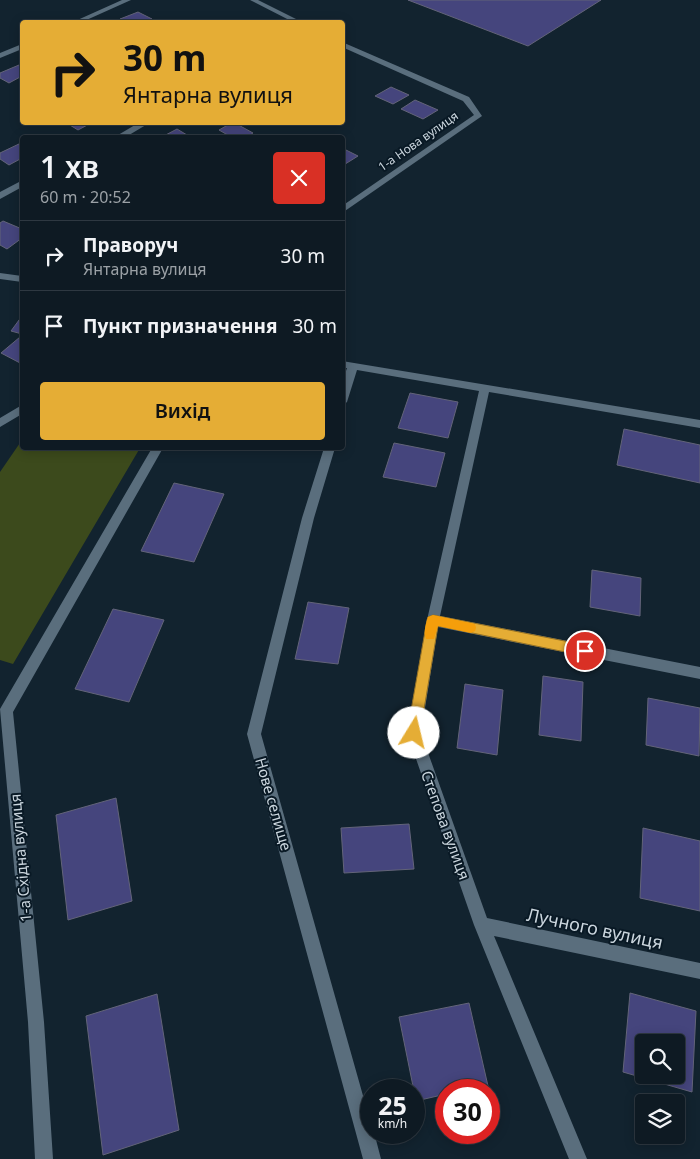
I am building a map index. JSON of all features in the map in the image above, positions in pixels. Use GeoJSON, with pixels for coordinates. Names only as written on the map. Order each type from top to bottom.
{"type":"FeatureCollection","features":[{"type":"Feature","properties":{"kind":"street"},"geometry":{"type":"LineString","coordinates":[[81,20],[128,0]]}},
{"type":"Feature","properties":{"kind":"street"},"geometry":{"type":"LineString","coordinates":[[253,0],[294,20]]}},
{"type":"Feature","properties":{"kind":"street","name":"1-а Нова вулиця"},"geometry":{"type":"LineString","coordinates":[[345,45],[466,99],[478,116],[345,208]]}},
{"type":"Feature","properties":{"kind":"street"},"geometry":{"type":"LineString","coordinates":[[0,56],[20,47]]}},
{"type":"Feature","properties":{"kind":"street"},"geometry":{"type":"LineString","coordinates":[[123,135],[141,125]]}},
{"type":"Feature","properties":{"kind":"street"},"geometry":{"type":"LineString","coordinates":[[0,196],[20,185]]}},
{"type":"Feature","properties":{"kind":"street"},"geometry":{"type":"LineString","coordinates":[[0,276],[20,279]]}},
{"type":"Feature","properties":{"kind":"street"},"geometry":{"type":"LineString","coordinates":[[345,384],[348,365],[700,424]]}},
{"type":"Feature","properties":{"kind":"street","name":"Степова вулиця"},"geometry":{"type":"LineString","coordinates":[[485,388],[433,620],[414,733],[482,925],[578,1159]]}},
{"type":"Feature","properties":{"kind":"street"},"geometry":{"type":"LineString","coordinates":[[0,422],[20,410]]}},
{"type":"Feature","properties":{"kind":"street","name":"1-а Східна вулиця"},"geometry":{"type":"LineString","coordinates":[[44,1159],[36,1022],[6,711],[156,450]]}},
{"type":"Feature","properties":{"kind":"street","name":"Нове селище"},"geometry":{"type":"LineString","coordinates":[[328,450],[308,518],[254,734],[372,1159]]}},
{"type":"Feature","properties":{"kind":"street"},"geometry":{"type":"LineString","coordinates":[[433,620],[700,674]]}},
{"type":"Feature","properties":{"kind":"street","name":"Лучного вулиця"},"geometry":{"type":"LineString","coordinates":[[482,925],[700,971]]}},
{"type":"Feature","properties":{"kind":"green space"},"geometry":{"type":"Polygon","coordinates":[[[20,443],[20,450],[139,450],[13,664],[0,660],[0,472],[20,443]]]}},
{"type":"Feature","properties":{"kind":"building"},"geometry":{"type":"Polygon","coordinates":[[[408,0],[601,0],[528,46],[408,0]]]}},
{"type":"Feature","properties":{"kind":"building"},"geometry":{"type":"Polygon","coordinates":[[[138,12],[152,19],[122,20],[120,19],[138,12]]]}},
{"type":"Feature","properties":{"kind":"building"},"geometry":{"type":"Polygon","coordinates":[[[20,65],[20,77],[9,83],[0,78],[0,73],[20,65]]]}},
{"type":"Feature","properties":{"kind":"building"},"geometry":{"type":"Polygon","coordinates":[[[391,87],[409,95],[393,104],[375,96],[391,87]]]}},
{"type":"Feature","properties":{"kind":"building"},"geometry":{"type":"Polygon","coordinates":[[[415,100],[438,110],[423,119],[401,109],[415,100]]]}},
{"type":"Feature","properties":{"kind":"building"},"geometry":{"type":"Polygon","coordinates":[[[70,125],[87,125],[78,130],[70,125]]]}},
{"type":"Feature","properties":{"kind":"building"},"geometry":{"type":"Polygon","coordinates":[[[228,125],[238,125],[253,133],[250,135],[228,135],[219,130],[228,125]]]}},
{"type":"Feature","properties":{"kind":"building"},"geometry":{"type":"Polygon","coordinates":[[[177,129],[187,135],[166,135],[177,129]]]}},
{"type":"Feature","properties":{"kind":"building"},"geometry":{"type":"Polygon","coordinates":[[[20,143],[20,159],[9,165],[0,159],[0,153],[20,143]]]}},
{"type":"Feature","properties":{"kind":"building"},"geometry":{"type":"Polygon","coordinates":[[[345,150],[358,156],[345,164],[345,150]]]}},
{"type":"Feature","properties":{"kind":"building"},"geometry":{"type":"Polygon","coordinates":[[[3,221],[20,228],[20,239],[7,249],[0,245],[0,223],[3,221]]]}},
{"type":"Feature","properties":{"kind":"building"},"geometry":{"type":"Polygon","coordinates":[[[20,319],[20,333],[11,331],[20,319]]]}},
{"type":"Feature","properties":{"kind":"building"},"geometry":{"type":"Polygon","coordinates":[[[20,337],[20,363],[1,353],[20,337]]]}},
{"type":"Feature","properties":{"kind":"building"},"geometry":{"type":"Polygon","coordinates":[[[410,393],[458,402],[448,438],[398,428],[410,393]]]}},
{"type":"Feature","properties":{"kind":"building"},"geometry":{"type":"Polygon","coordinates":[[[624,429],[700,445],[700,483],[617,465],[624,429]]]}},
{"type":"Feature","properties":{"kind":"building"},"geometry":{"type":"Polygon","coordinates":[[[394,443],[445,453],[436,487],[383,477],[394,443]]]}},
{"type":"Feature","properties":{"kind":"building"},"geometry":{"type":"Polygon","coordinates":[[[174,483],[224,494],[194,562],[141,551],[174,483]]]}},
{"type":"Feature","properties":{"kind":"building"},"geometry":{"type":"Polygon","coordinates":[[[592,570],[641,578],[640,616],[590,607],[592,570]]]}},
{"type":"Feature","properties":{"kind":"building"},"geometry":{"type":"Polygon","coordinates":[[[308,602],[349,608],[338,664],[295,659],[308,602]]]}},
{"type":"Feature","properties":{"kind":"building"},"geometry":{"type":"Polygon","coordinates":[[[113,609],[164,620],[129,702],[75,689],[113,609]]]}},
{"type":"Feature","properties":{"kind":"building"},"geometry":{"type":"Polygon","coordinates":[[[543,676],[583,682],[581,741],[539,735],[543,676]]]}},
{"type":"Feature","properties":{"kind":"building"},"geometry":{"type":"Polygon","coordinates":[[[465,684],[503,690],[497,755],[457,748],[465,684]]]}},
{"type":"Feature","properties":{"kind":"building"},"geometry":{"type":"Polygon","coordinates":[[[648,698],[700,708],[699,756],[646,745],[648,698]]]}},
{"type":"Feature","properties":{"kind":"building"},"geometry":{"type":"Polygon","coordinates":[[[116,798],[132,901],[68,920],[56,815],[116,798]]]}},
{"type":"Feature","properties":{"kind":"building"},"geometry":{"type":"Polygon","coordinates":[[[409,824],[414,869],[344,873],[341,828],[409,824]]]}},
{"type":"Feature","properties":{"kind":"building"},"geometry":{"type":"Polygon","coordinates":[[[643,828],[700,841],[700,911],[640,898],[643,828]]]}},
{"type":"Feature","properties":{"kind":"building"},"geometry":{"type":"Polygon","coordinates":[[[630,993],[696,1011],[692,1092],[664,1084],[685,1084],[685,1034],[635,1034],[635,1075],[623,1072],[630,993]]]}},
{"type":"Feature","properties":{"kind":"building"},"geometry":{"type":"Polygon","coordinates":[[[157,994],[179,1130],[103,1155],[86,1016],[157,994]]]}},
{"type":"Feature","properties":{"kind":"building"},"geometry":{"type":"Polygon","coordinates":[[[469,1003],[486,1079],[435,1079],[435,1097],[425,1099],[425,1079],[412,1079],[399,1017],[469,1003]]]}},
{"type":"Feature","properties":{"kind":"slow traffic"},"geometry":{"type":"LineString","coordinates":[[430,635],[433,620],[471,628]]}},
{"type":"Feature","properties":{"kind":"route"},"geometry":{"type":"LineString","coordinates":[[414,733],[433,620],[585,651]]}}]}
